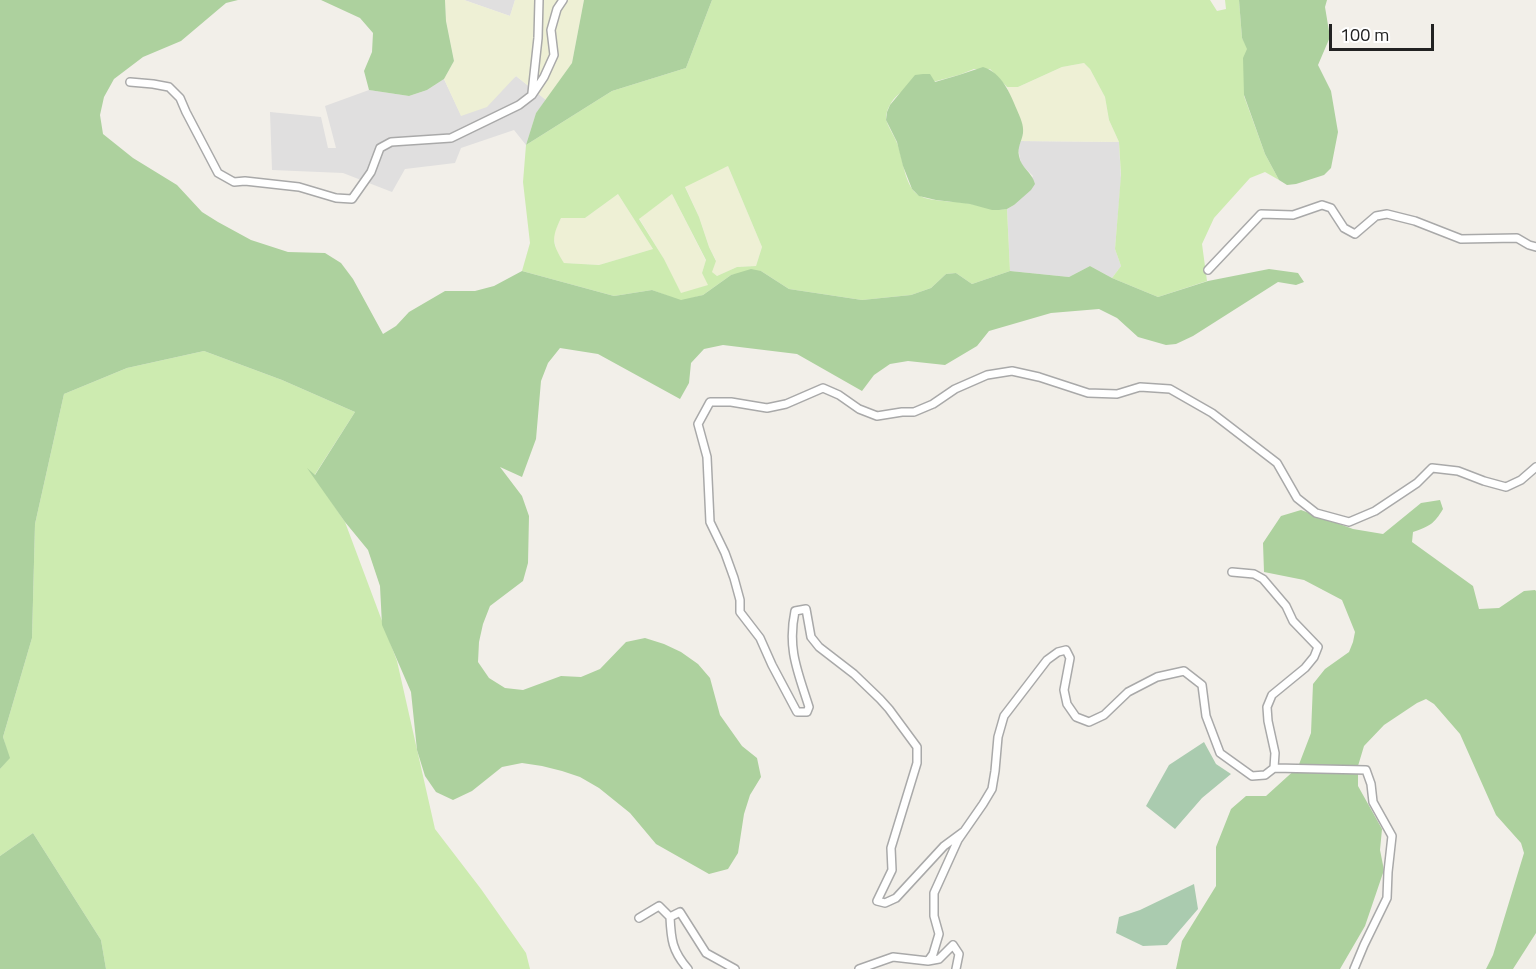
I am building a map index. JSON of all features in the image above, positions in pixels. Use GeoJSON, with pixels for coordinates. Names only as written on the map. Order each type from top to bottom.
{"type":"FeatureCollection","features":[{"type":"Feature","properties":{"kind":"street"},"geometry":{"type":"LineString","coordinates":[[532,95],[539,0]]}},
{"type":"Feature","properties":{"kind":"street"},"geometry":{"type":"LineString","coordinates":[[130,82],[169,87],[180,98],[218,173],[234,182],[245,181],[299,187],[336,198],[352,199],[371,172],[380,148],[391,142],[451,138],[519,105],[532,95],[544,77],[554,54],[551,30],[562,0]]}},
{"type":"Feature","properties":{"kind":"street"},"geometry":{"type":"LineString","coordinates":[[1208,270],[1261,214],[1293,215],[1322,205],[1331,208],[1344,228],[1355,234],[1376,216],[1387,214],[1415,221],[1461,239],[1517,238],[1536,247]]}},
{"type":"Feature","properties":{"kind":"street"},"geometry":{"type":"LineString","coordinates":[[963,832],[944,846],[896,898],[885,903],[877,901],[892,870],[891,848],[917,763],[917,747],[880,699],[854,674],[819,647],[811,637],[806,609],[795,611],[791,628],[793,659],[809,707],[807,712],[797,712],[760,638],[740,612],[735,578],[710,522],[707,457],[698,424],[710,402],[731,402],[767,408],[786,404],[823,388],[876,416],[914,412],[933,404],[955,389],[987,375],[1012,371],[1040,377],[1088,393],[1117,394],[1140,387],[1170,389],[1212,412],[1277,463],[1298,498],[1316,513],[1349,522],[1391,501],[1417,483],[1432,468],[1458,471],[1506,487],[1521,480],[1536,467]]}},
{"type":"Feature","properties":{"kind":"street"},"geometry":{"type":"LineString","coordinates":[[1232,572],[1254,574],[1263,579],[1286,606],[1293,621],[1318,647],[1314,657],[1305,668],[1272,695],[1267,707],[1275,753],[1274,768]]}},
{"type":"Feature","properties":{"kind":"street"},"geometry":{"type":"LineString","coordinates":[[928,961],[933,954],[939,934],[934,916],[934,893],[958,840],[992,789],[998,737],[1005,716],[1047,660],[1058,652],[1066,651],[1070,658],[1064,690],[1067,704],[1076,717],[1089,722],[1104,715],[1128,692],[1156,677],[1184,671],[1202,685],[1206,716],[1220,753],[1252,776],[1265,775],[1274,768],[1366,770],[1371,784],[1373,802],[1392,836],[1387,898],[1354,969]]}},
{"type":"Feature","properties":{"kind":"street"},"geometry":{"type":"LineString","coordinates":[[639,918],[659,906],[670,917],[670,939],[678,958],[688,969]]}},
{"type":"Feature","properties":{"kind":"street"},"geometry":{"type":"LineString","coordinates":[[670,917],[680,912],[706,952],[735,969]]}},
{"type":"Feature","properties":{"kind":"street"},"geometry":{"type":"LineString","coordinates":[[859,969],[893,957],[934,962],[939,960],[953,945],[959,954],[956,969]]}},
{"type":"Feature","properties":{"kind":"shaded area"},"geometry":{"type":"Polygon","coordinates":[[[464,0],[515,0],[510,16],[464,0]]]}},
{"type":"Feature","properties":{"kind":"shaded area"},"geometry":{"type":"Polygon","coordinates":[[[516,76],[546,100],[536,113],[526,145],[514,130],[461,148],[455,163],[405,169],[392,192],[343,173],[272,170],[270,112],[321,117],[328,148],[336,148],[325,106],[369,90],[409,96],[427,90],[444,79],[461,115],[516,76]]]}},
{"type":"Feature","properties":{"kind":"shaded area"},"geometry":{"type":"Polygon","coordinates":[[[1021,141],[1119,142],[1121,179],[1115,249],[1121,266],[1112,278],[1090,266],[1069,277],[1010,271],[1007,209],[1014,205],[1033,176],[1021,164],[1018,148],[1021,141]]]}},
{"type":"Feature","properties":{"kind":"green space"},"geometry":{"type":"Polygon","coordinates":[[[0,0],[238,0],[226,3],[181,41],[143,57],[114,79],[104,97],[100,115],[103,134],[133,158],[177,185],[202,212],[251,240],[288,252],[325,253],[341,263],[353,279],[383,334],[396,326],[409,312],[445,291],[475,291],[494,286],[522,271],[614,296],[652,290],[681,300],[703,295],[731,275],[751,269],[761,271],[789,289],[862,300],[911,295],[931,288],[946,274],[956,273],[972,284],[1010,271],[1069,277],[1090,266],[1158,297],[1208,281],[1269,269],[1298,273],[1304,282],[1296,285],[1278,282],[1193,336],[1176,344],[1166,345],[1138,337],[1117,318],[1099,309],[1051,313],[989,331],[977,346],[945,365],[908,361],[890,364],[874,375],[862,391],[797,354],[723,345],[704,349],[691,363],[689,383],[680,399],[598,354],[560,348],[548,363],[541,381],[536,439],[522,477],[500,467],[522,496],[529,516],[528,563],[523,581],[490,606],[479,642],[478,662],[489,678],[505,688],[523,690],[561,676],[581,677],[600,669],[626,642],[645,638],[681,652],[698,664],[710,678],[720,715],[742,746],[757,758],[761,777],[750,795],[744,814],[738,853],[728,869],[709,874],[656,844],[630,813],[599,788],[580,777],[562,771],[522,763],[502,767],[472,791],[453,800],[436,792],[425,776],[417,750],[411,692],[382,625],[380,586],[368,550],[307,468],[315,475],[355,412],[282,380],[204,351],[127,368],[64,394],[35,524],[32,638],[3,737],[10,758],[0,769],[0,0]]]}},
{"type":"Feature","properties":{"kind":"green space"},"geometry":{"type":"Polygon","coordinates":[[[321,0],[445,0],[446,21],[454,61],[444,79],[427,90],[409,96],[369,90],[364,71],[372,52],[373,33],[360,18],[321,0]]]}},
{"type":"Feature","properties":{"kind":"green space"},"geometry":{"type":"Polygon","coordinates":[[[445,0],[464,0],[510,16],[515,0],[584,0],[572,63],[546,100],[516,76],[487,107],[461,116],[444,79],[454,61],[446,21],[445,0]]]}},
{"type":"Feature","properties":{"kind":"green space"},"geometry":{"type":"Polygon","coordinates":[[[584,0],[712,0],[686,68],[612,91],[526,145],[536,113],[572,63],[584,0]]]}},
{"type":"Feature","properties":{"kind":"green space"},"geometry":{"type":"Polygon","coordinates":[[[712,0],[1210,0],[1217,11],[1226,9],[1225,0],[1239,0],[1242,38],[1248,49],[1244,96],[1265,154],[1279,180],[1265,172],[1250,178],[1214,218],[1202,244],[1207,281],[1158,297],[1112,278],[1121,266],[1115,249],[1121,175],[1119,142],[1109,120],[1105,97],[1090,69],[1084,63],[1062,67],[1018,87],[1007,87],[990,69],[974,69],[902,92],[892,102],[886,118],[897,143],[909,184],[917,194],[933,200],[1007,209],[1010,271],[972,284],[956,273],[946,274],[931,288],[911,295],[862,300],[789,289],[761,271],[731,275],[703,295],[681,301],[652,290],[614,296],[522,271],[530,243],[523,182],[526,145],[612,91],[686,68],[712,0]],[[728,166],[685,187],[716,261],[712,272],[717,276],[737,267],[756,266],[762,247],[728,166]],[[618,194],[585,218],[561,218],[554,241],[564,263],[599,265],[653,249],[618,194]],[[672,194],[639,219],[664,259],[681,293],[708,285],[702,273],[706,260],[672,194]]]}},
{"type":"Feature","properties":{"kind":"green space"},"geometry":{"type":"Polygon","coordinates":[[[1239,0],[1327,0],[1325,7],[1330,37],[1318,65],[1331,91],[1338,132],[1331,168],[1324,175],[1287,185],[1279,180],[1265,154],[1244,95],[1243,58],[1247,49],[1242,38],[1239,0]]]}},
{"type":"Feature","properties":{"kind":"green space"},"geometry":{"type":"Polygon","coordinates":[[[1084,63],[1090,69],[1105,97],[1109,120],[1119,142],[1021,141],[1023,133],[1007,87],[1018,87],[1062,67],[1084,63]]]}},
{"type":"Feature","properties":{"kind":"green space"},"geometry":{"type":"Polygon","coordinates":[[[983,67],[990,70],[1005,84],[1011,97],[1023,127],[1019,156],[1035,184],[1031,190],[1007,209],[992,210],[919,196],[912,189],[897,142],[886,120],[890,105],[915,75],[930,74],[935,82],[983,67]]]}},
{"type":"Feature","properties":{"kind":"green space"},"geometry":{"type":"Polygon","coordinates":[[[728,166],[762,247],[756,266],[737,267],[717,276],[711,272],[716,260],[685,186],[728,166]]]}},
{"type":"Feature","properties":{"kind":"green space"},"geometry":{"type":"Polygon","coordinates":[[[618,194],[653,249],[599,265],[564,263],[557,252],[553,235],[561,218],[585,218],[618,194]]]}},
{"type":"Feature","properties":{"kind":"green space"},"geometry":{"type":"Polygon","coordinates":[[[672,194],[706,261],[702,273],[709,285],[681,294],[664,259],[639,218],[672,194]]]}},
{"type":"Feature","properties":{"kind":"green space"},"geometry":{"type":"Polygon","coordinates":[[[204,351],[282,380],[355,412],[314,476],[345,522],[397,661],[435,829],[526,953],[530,969],[106,969],[101,940],[33,833],[0,856],[0,769],[9,758],[3,737],[32,638],[35,524],[64,394],[127,368],[204,351]]]}},
{"type":"Feature","properties":{"kind":"green space"},"geometry":{"type":"Polygon","coordinates":[[[1440,500],[1443,509],[1440,514],[1431,524],[1413,532],[1412,542],[1473,586],[1479,609],[1499,608],[1524,591],[1536,591],[1536,933],[1513,969],[1486,969],[1493,955],[1524,853],[1521,843],[1496,815],[1460,734],[1434,704],[1426,699],[1384,725],[1364,746],[1358,766],[1358,786],[1382,829],[1380,850],[1384,870],[1365,926],[1340,969],[1176,969],[1182,941],[1216,886],[1216,847],[1231,809],[1246,796],[1266,796],[1298,767],[1311,733],[1313,684],[1325,669],[1349,652],[1353,642],[1355,632],[1342,600],[1304,580],[1264,572],[1263,543],[1281,516],[1301,510],[1353,529],[1383,534],[1421,503],[1440,500]]]}},
{"type":"Feature","properties":{"kind":"green space"},"geometry":{"type":"Polygon","coordinates":[[[1204,742],[1216,764],[1231,774],[1202,798],[1175,829],[1146,806],[1169,765],[1204,742]]]}},
{"type":"Feature","properties":{"kind":"green space"},"geometry":{"type":"Polygon","coordinates":[[[33,833],[101,940],[106,969],[0,969],[0,856],[33,833]]]}},
{"type":"Feature","properties":{"kind":"green space"},"geometry":{"type":"Polygon","coordinates":[[[1194,884],[1198,909],[1167,945],[1143,946],[1116,933],[1119,917],[1140,910],[1194,884]]]}}]}
